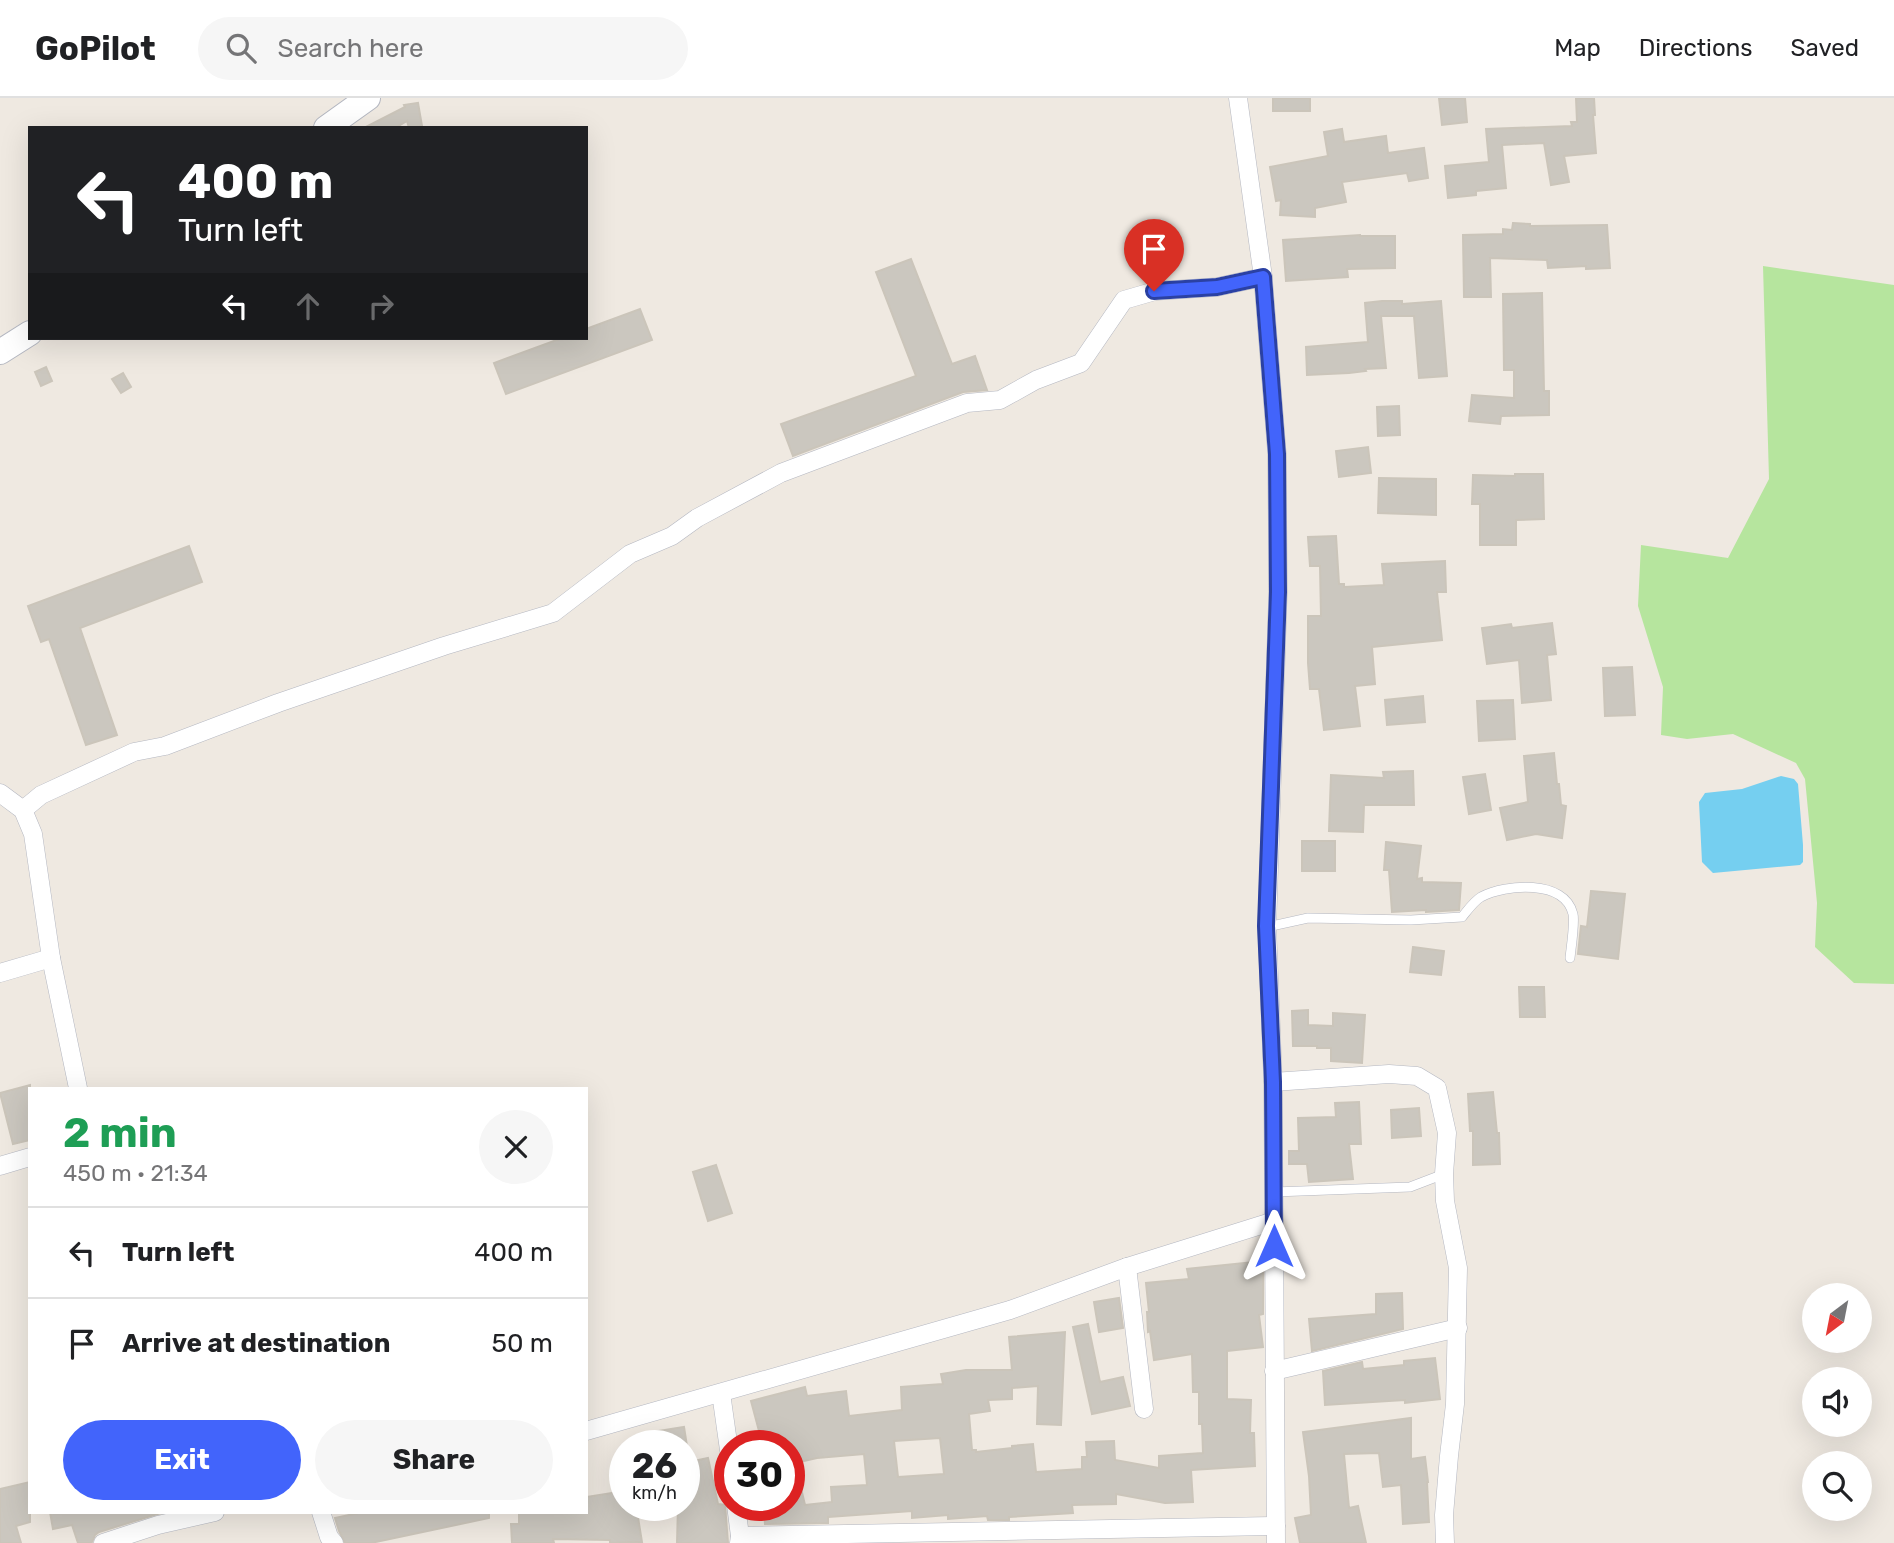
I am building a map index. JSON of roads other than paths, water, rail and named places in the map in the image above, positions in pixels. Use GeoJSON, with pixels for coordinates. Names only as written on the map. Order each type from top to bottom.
{"type":"FeatureCollection","features":[{"type":"Feature","properties":{"kind":"main road"},"geometry":{"type":"LineString","coordinates":[[329,126],[368,98]]}},
{"type":"Feature","properties":{"kind":"main road"},"geometry":{"type":"LineString","coordinates":[[0,352],[28,334]]}},
{"type":"Feature","properties":{"kind":"street"},"geometry":{"type":"LineString","coordinates":[[738,1521],[740,1539],[1276,1534],[1273,1082],[1266,926],[1278,592],[1277,454],[1263,277],[1238,98]]}},
{"type":"Feature","properties":{"kind":"street"},"geometry":{"type":"LineString","coordinates":[[23,810],[41,795],[134,752],[165,747],[291,699],[444,646],[554,612],[630,554],[672,536],[697,518],[781,472],[967,402],[1000,400],[1037,380],[1081,363],[1124,300],[1154,291],[1217,287],[1263,277]]}},
{"type":"Feature","properties":{"kind":"street"},"geometry":{"type":"LineString","coordinates":[[0,793],[23,810],[33,834],[51,958],[78,1087]]}},
{"type":"Feature","properties":{"kind":"street"},"geometry":{"type":"LineString","coordinates":[[0,972],[51,958]]}},
{"type":"Feature","properties":{"kind":"street"},"geometry":{"type":"LineString","coordinates":[[1273,1082],[1389,1074],[1417,1076],[1437,1088],[1447,1133],[1444,1174],[1446,1201],[1458,1268],[1455,1404],[1444,1515],[1445,1543]]}},
{"type":"Feature","properties":{"kind":"street"},"geometry":{"type":"LineString","coordinates":[[0,1166],[28,1158]]}},
{"type":"Feature","properties":{"kind":"street"},"geometry":{"type":"LineString","coordinates":[[588,1430],[1010,1310],[1127,1267],[1275,1221]]}},
{"type":"Feature","properties":{"kind":"street"},"geometry":{"type":"LineString","coordinates":[[1127,1267],[1144,1409]]}},
{"type":"Feature","properties":{"kind":"street"},"geometry":{"type":"LineString","coordinates":[[1274,1371],[1458,1328]]}},
{"type":"Feature","properties":{"kind":"street"},"geometry":{"type":"LineString","coordinates":[[721,1393],[726,1430]]}},
{"type":"Feature","properties":{"kind":"street"},"geometry":{"type":"LineString","coordinates":[[103,1543],[157,1518],[196,1514]]}},
{"type":"Feature","properties":{"kind":"street"},"geometry":{"type":"LineString","coordinates":[[322,1514],[329,1537],[334,1543]]}},
{"type":"Feature","properties":{"kind":"lane"},"geometry":{"type":"LineString","coordinates":[[1266,926],[1308,918],[1411,920],[1462,917],[1479,897],[1513,887],[1545,888],[1563,897],[1573,914],[1570,958]]}},
{"type":"Feature","properties":{"kind":"lane"},"geometry":{"type":"LineString","coordinates":[[1274,1192],[1410,1187],[1444,1174]]}},
{"type":"Feature","properties":{"kind":"water"},"geometry":{"type":"Polygon","coordinates":[[[1781,776],[1794,779],[1798,784],[1803,862],[1800,865],[1713,873],[1702,862],[1699,802],[1705,793],[1742,789],[1781,776]]]}}]}
